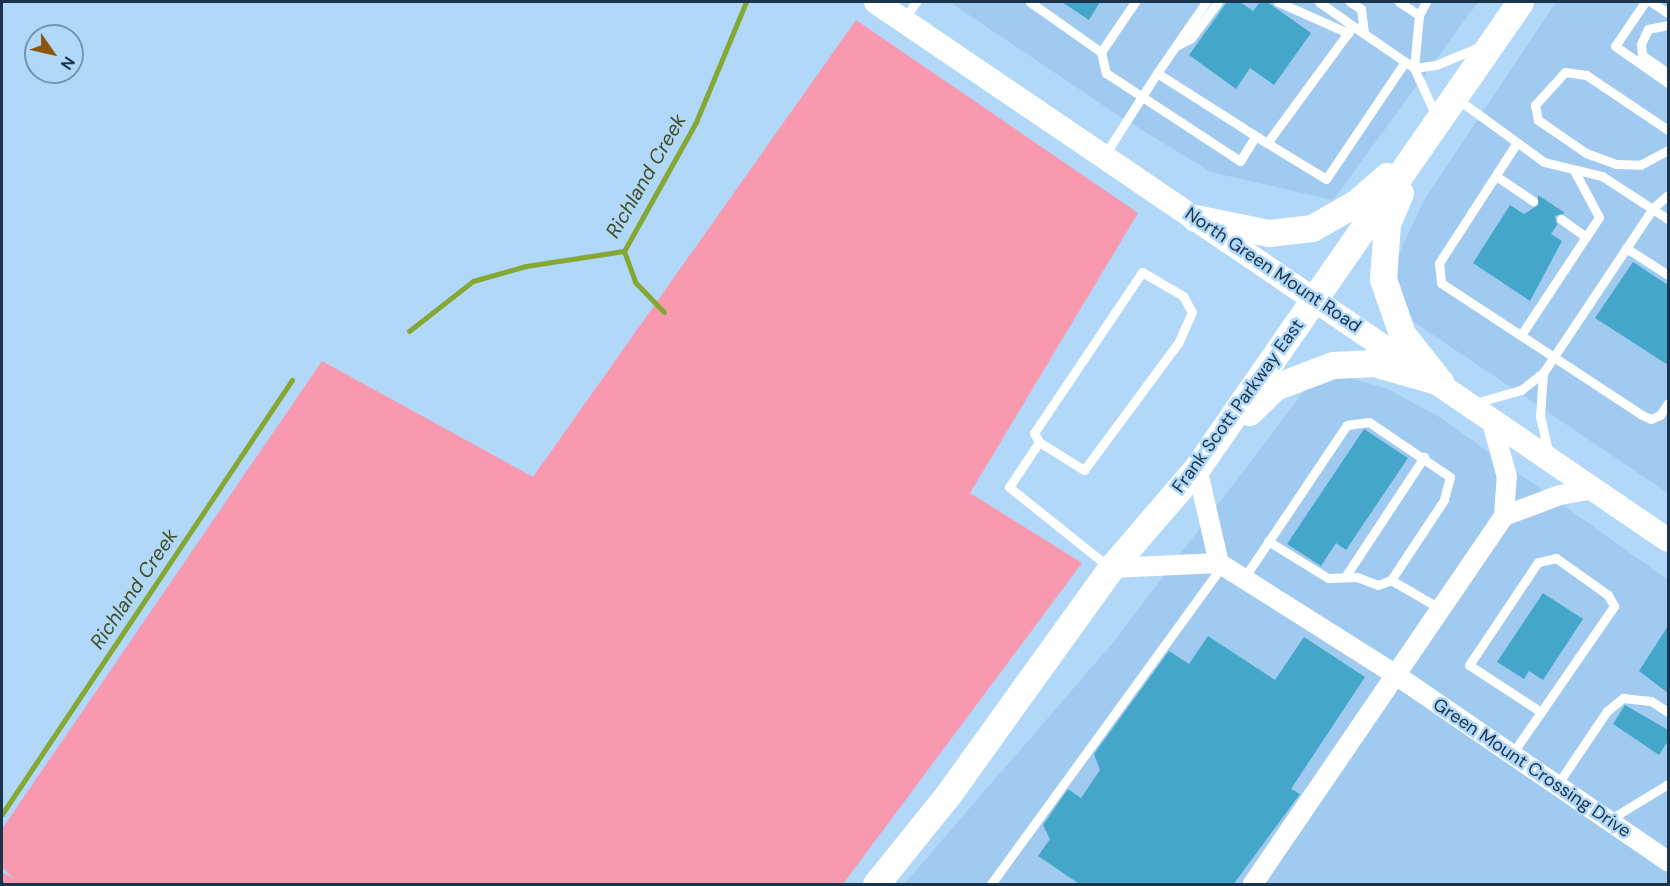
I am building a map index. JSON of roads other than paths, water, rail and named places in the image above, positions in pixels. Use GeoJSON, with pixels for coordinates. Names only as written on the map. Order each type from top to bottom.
{"type":"FeatureCollection","features":[{"type":"Feature","properties":{"kind":"main road","name":"Frank Scott Parkway East"},"geometry":{"type":"LineString","coordinates":[[876,885],[946,796],[1111,568],[1204,458],[1520,2]]}},
{"type":"Feature","properties":{"kind":"main road"},"geometry":{"type":"LineString","coordinates":[[1195,218],[1268,233],[1312,228],[1356,203],[1418,149]]}},
{"type":"Feature","properties":{"kind":"main road"},"geometry":{"type":"LineString","coordinates":[[1418,149],[1387,224],[1383,279],[1402,334],[1440,382]]}},
{"type":"Feature","properties":{"kind":"main road"},"geometry":{"type":"LineString","coordinates":[[1204,458],[1275,387],[1333,364],[1374,363],[1440,382]]}},
{"type":"Feature","properties":{"kind":"street","name":"North Green Mount Road"},"geometry":{"type":"LineString","coordinates":[[876,2],[910,11],[1104,156],[1440,382],[1668,540]]}},
{"type":"Feature","properties":{"kind":"street"},"geometry":{"type":"LineString","coordinates":[[1253,885],[1504,516],[1507,477],[1491,418]]}},
{"type":"Feature","properties":{"kind":"street"},"geometry":{"type":"LineString","coordinates":[[1111,568],[1221,564],[1204,458]]}},
{"type":"Feature","properties":{"kind":"street"},"geometry":{"type":"LineString","coordinates":[[1504,516],[1560,495],[1594,489]]}},
{"type":"Feature","properties":{"kind":"street","name":"Green Mount Crossing Drive"},"geometry":{"type":"LineString","coordinates":[[1221,564],[1396,675],[1668,861]]}},
{"type":"Feature","properties":{"kind":"lane"},"geometry":{"type":"LineString","coordinates":[[1030,2],[1042,5],[1101,52],[1106,73],[1142,99],[1240,161],[1255,137]]}},
{"type":"Feature","properties":{"kind":"lane"},"geometry":{"type":"LineString","coordinates":[[1101,52],[1135,2]]}},
{"type":"Feature","properties":{"kind":"lane"},"geometry":{"type":"LineString","coordinates":[[1104,156],[1174,47],[1206,2]]}},
{"type":"Feature","properties":{"kind":"lane"},"geometry":{"type":"LineString","coordinates":[[1174,47],[1191,38],[1218,2]]}},
{"type":"Feature","properties":{"kind":"lane"},"geometry":{"type":"LineString","coordinates":[[1278,2],[1293,3],[1364,34],[1414,68],[1436,65],[1493,41]]}},
{"type":"Feature","properties":{"kind":"lane"},"geometry":{"type":"LineString","coordinates":[[1319,2],[1351,30]]}},
{"type":"Feature","properties":{"kind":"lane"},"geometry":{"type":"LineString","coordinates":[[1350,2],[1361,9],[1364,34]]}},
{"type":"Feature","properties":{"kind":"lane"},"geometry":{"type":"LineString","coordinates":[[1399,2],[1419,15]]}},
{"type":"Feature","properties":{"kind":"lane"},"geometry":{"type":"LineString","coordinates":[[1426,2],[1419,15],[1414,68],[1437,122]]}},
{"type":"Feature","properties":{"kind":"lane"},"geometry":{"type":"LineString","coordinates":[[1645,2],[1615,46],[1668,83]]}},
{"type":"Feature","properties":{"kind":"lane"},"geometry":{"type":"LineString","coordinates":[[1651,2],[1668,13]]}},
{"type":"Feature","properties":{"kind":"lane"},"geometry":{"type":"LineString","coordinates":[[1668,25],[1648,29],[1641,44],[1642,55],[1668,74]]}},
{"type":"Feature","properties":{"kind":"lane"},"geometry":{"type":"LineString","coordinates":[[1267,142],[1289,121],[1336,56],[1351,30]]}},
{"type":"Feature","properties":{"kind":"lane"},"geometry":{"type":"LineString","coordinates":[[1157,73],[1255,137],[1267,142],[1326,179],[1337,154],[1351,133],[1382,89],[1405,62]]}},
{"type":"Feature","properties":{"kind":"lane"},"geometry":{"type":"LineString","coordinates":[[1668,130],[1586,75],[1565,72],[1535,105],[1538,120],[1586,153],[1616,164],[1640,165],[1668,150]]}},
{"type":"Feature","properties":{"kind":"lane"},"geometry":{"type":"LineString","coordinates":[[1454,97],[1516,144],[1544,162],[1575,172],[1602,176],[1668,219]]}},
{"type":"Feature","properties":{"kind":"lane"},"geometry":{"type":"LineString","coordinates":[[1516,144],[1439,263],[1437,274],[1441,283],[1651,419],[1668,403]]}},
{"type":"Feature","properties":{"kind":"lane"},"geometry":{"type":"LineString","coordinates":[[1521,335],[1599,217],[1575,172]]}},
{"type":"Feature","properties":{"kind":"lane"},"geometry":{"type":"LineString","coordinates":[[1496,176],[1533,201]]}},
{"type":"Feature","properties":{"kind":"lane"},"geometry":{"type":"LineString","coordinates":[[1470,404],[1521,390],[1543,373],[1653,208],[1668,195]]}},
{"type":"Feature","properties":{"kind":"lane"},"geometry":{"type":"LineString","coordinates":[[1561,219],[1586,237]]}},
{"type":"Feature","properties":{"kind":"lane"},"geometry":{"type":"LineString","coordinates":[[1626,248],[1668,275]]}},
{"type":"Feature","properties":{"kind":"lane"},"geometry":{"type":"LineString","coordinates":[[1142,272],[1183,296],[1192,312],[1178,343],[1084,470],[1039,442],[1034,433],[1142,272]]}},
{"type":"Feature","properties":{"kind":"lane"},"geometry":{"type":"LineString","coordinates":[[1543,373],[1540,416],[1550,459]]}},
{"type":"Feature","properties":{"kind":"lane"},"geometry":{"type":"LineString","coordinates":[[1244,578],[1268,542],[1347,425],[1369,422],[1444,470],[1450,487],[1390,580],[1378,585],[1345,577],[1317,574],[1268,542]]}},
{"type":"Feature","properties":{"kind":"lane"},"geometry":{"type":"LineString","coordinates":[[1039,442],[1009,487],[1111,568]]}},
{"type":"Feature","properties":{"kind":"lane"},"geometry":{"type":"LineString","coordinates":[[1345,577],[1424,457]]}},
{"type":"Feature","properties":{"kind":"lane"},"geometry":{"type":"LineString","coordinates":[[1512,754],[1541,712],[1614,606],[1608,595],[1556,558],[1538,562],[1469,665],[1541,712]]}},
{"type":"Feature","properties":{"kind":"lane"},"geometry":{"type":"LineString","coordinates":[[991,885],[1221,564]]}},
{"type":"Feature","properties":{"kind":"lane"},"geometry":{"type":"LineString","coordinates":[[1390,580],[1441,609]]}},
{"type":"Feature","properties":{"kind":"lane"},"geometry":{"type":"LineString","coordinates":[[1557,785],[1607,711],[1623,698],[1651,701],[1668,712]]}},
{"type":"Feature","properties":{"kind":"lane"},"geometry":{"type":"LineString","coordinates":[[1610,820],[1668,784]]}},
{"type":"Feature","properties":{"kind":"waterway","name":"Richland Creek"},"geometry":{"type":"LineString","coordinates":[[624,251],[696,122],[746,2]]}},
{"type":"Feature","properties":{"kind":"waterway"},"geometry":{"type":"LineString","coordinates":[[624,251],[635,282],[664,312]]}},
{"type":"Feature","properties":{"kind":"waterway","name":"Richland Creek"},"geometry":{"type":"LineString","coordinates":[[409,331],[473,281],[526,266],[624,251]]}},
{"type":"Feature","properties":{"kind":"waterway","name":"Richland Creek"},"geometry":{"type":"LineString","coordinates":[[2,814],[292,380]]}}]}
